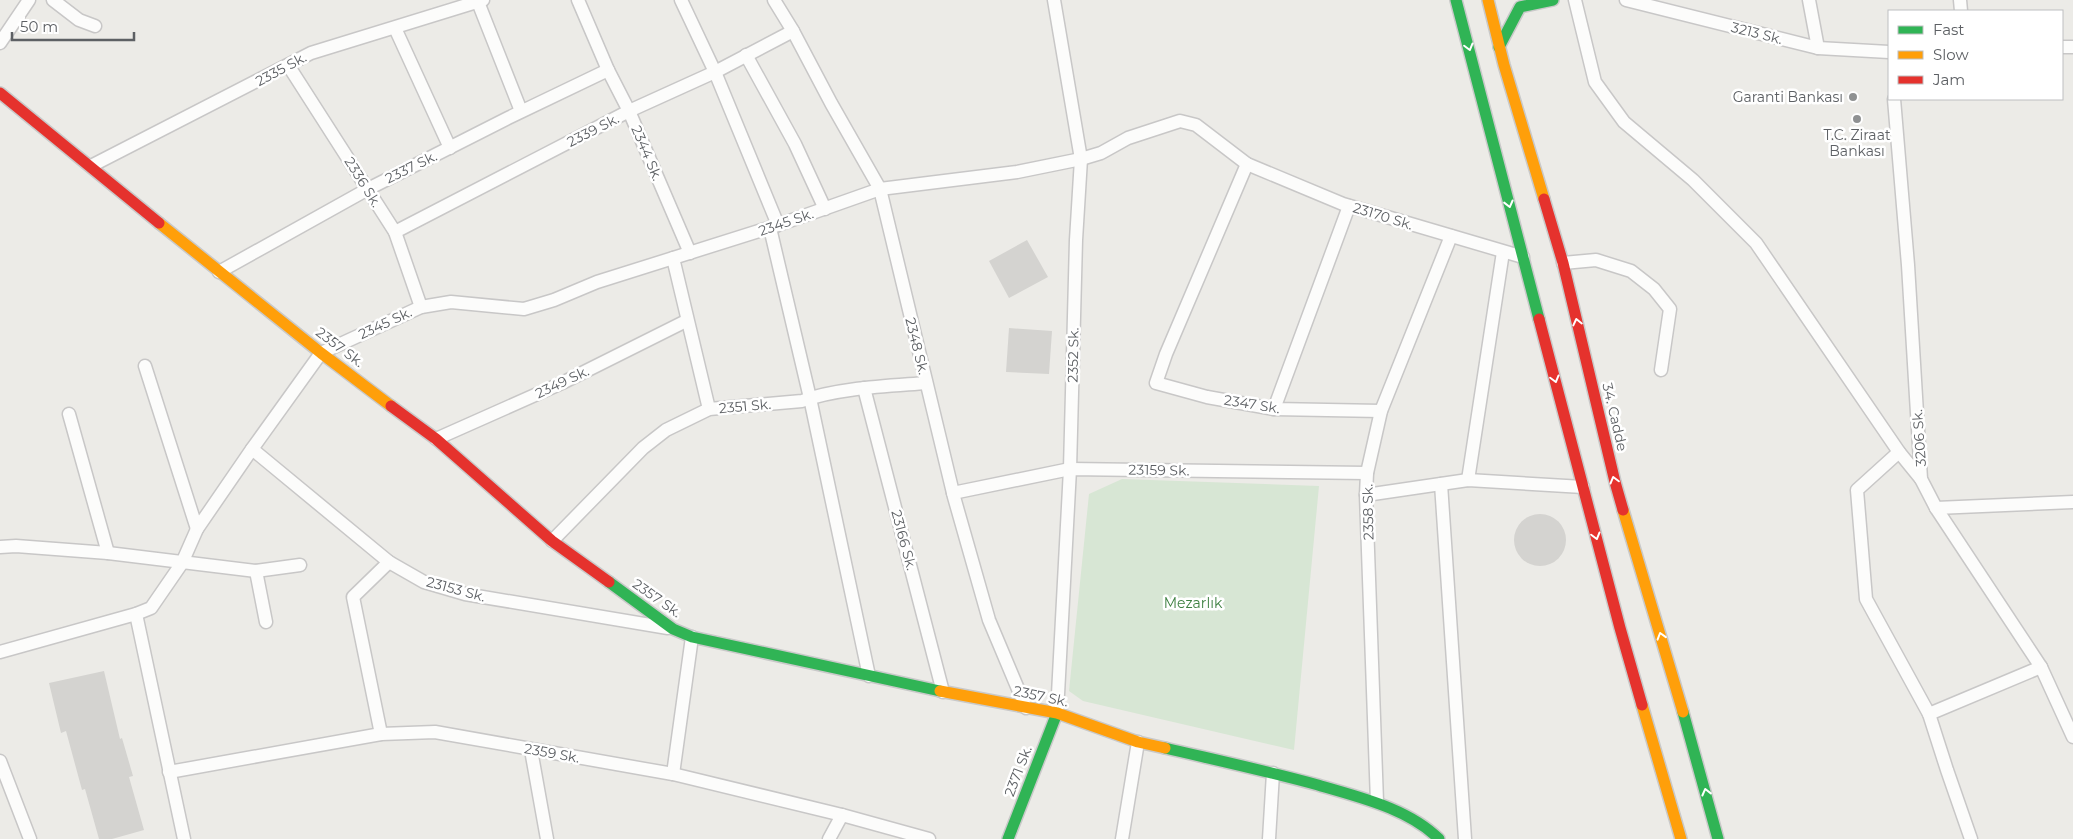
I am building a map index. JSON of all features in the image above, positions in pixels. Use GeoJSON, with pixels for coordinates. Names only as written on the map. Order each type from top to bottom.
{"type":"FeatureCollection","features":[{"type":"Feature","properties":{"kind":"main road"},"geometry":{"type":"LineString","coordinates":[[1456,0],[1620,628],[1681,839]]}},
{"type":"Feature","properties":{"kind":"main road","name":"34. Cadde"},"geometry":{"type":"LineString","coordinates":[[1488,0],[1563,263],[1615,482],[1697,758],[1718,839]]}},
{"type":"Feature","properties":{"kind":"main road"},"geometry":{"type":"LineString","coordinates":[[1500,47],[1520,7],[1553,0]]}},
{"type":"Feature","properties":{"kind":"main road","name":"2357 Sk."},"geometry":{"type":"LineString","coordinates":[[0,93],[321,353],[436,439],[552,541],[673,629],[692,636],[869,676],[1057,713],[1138,742],[1273,773],[1376,802],[1429,829],[1439,839]]}},
{"type":"Feature","properties":{"kind":"main road","name":"2371 Sk."},"geometry":{"type":"LineString","coordinates":[[1008,839],[1057,713]]}},
{"type":"Feature","properties":{"kind":"street"},"geometry":{"type":"LineString","coordinates":[[0,43],[29,0]]}},
{"type":"Feature","properties":{"kind":"street"},"geometry":{"type":"LineString","coordinates":[[53,0],[79,20],[95,26]]}},
{"type":"Feature","properties":{"kind":"street","name":"2344 Sk."},"geometry":{"type":"LineString","coordinates":[[578,0],[608,70],[629,111],[690,253]]}},
{"type":"Feature","properties":{"kind":"street"},"geometry":{"type":"LineString","coordinates":[[681,0],[715,72],[774,226],[869,676]]}},
{"type":"Feature","properties":{"kind":"street","name":"2348 Sk."},"geometry":{"type":"LineString","coordinates":[[774,0],[880,189],[953,493],[989,620],[1026,708]]}},
{"type":"Feature","properties":{"kind":"street","name":"2352 Sk."},"geometry":{"type":"LineString","coordinates":[[1054,0],[1080,159],[1070,470],[1057,713]]}},
{"type":"Feature","properties":{"kind":"street"},"geometry":{"type":"LineString","coordinates":[[1575,0],[1595,82],[1624,122],[1693,180],[1756,243],[1899,452],[1921,479]]}},
{"type":"Feature","properties":{"kind":"street","name":"3213 Sk."},"geometry":{"type":"LineString","coordinates":[[1626,0],[1818,48],[1888,52]]}},
{"type":"Feature","properties":{"kind":"street"},"geometry":{"type":"LineString","coordinates":[[1809,0],[1818,48]]}},
{"type":"Feature","properties":{"kind":"street"},"geometry":{"type":"LineString","coordinates":[[480,1],[522,111]]}},
{"type":"Feature","properties":{"kind":"street","name":"2335 Sk."},"geometry":{"type":"LineString","coordinates":[[91,166],[311,53],[480,1]]}},
{"type":"Feature","properties":{"kind":"street"},"geometry":{"type":"LineString","coordinates":[[395,28],[450,148]]}},
{"type":"Feature","properties":{"kind":"street","name":"2339 Sk."},"geometry":{"type":"LineString","coordinates":[[395,232],[629,111],[715,72],[793,31]]}},
{"type":"Feature","properties":{"kind":"street"},"geometry":{"type":"LineString","coordinates":[[746,56],[796,144],[825,209]]}},
{"type":"Feature","properties":{"kind":"street","name":"2336 Sk."},"geometry":{"type":"LineString","coordinates":[[288,65],[395,232],[421,307]]}},
{"type":"Feature","properties":{"kind":"street","name":"2337 Sk."},"geometry":{"type":"LineString","coordinates":[[219,272],[368,188],[608,70]]}},
{"type":"Feature","properties":{"kind":"street","name":"3206 Sk."},"geometry":{"type":"LineString","coordinates":[[1894,100],[1908,265],[1921,479],[1936,508],[2041,667],[2073,737]]}},
{"type":"Feature","properties":{"kind":"street","name":"2345 Sk."},"geometry":{"type":"LineString","coordinates":[[321,353],[421,307],[451,302],[524,309],[554,300],[597,282],[774,226],[880,189],[1017,172],[1080,159],[1101,153],[1128,138],[1180,121],[1196,126],[1247,164]]}},
{"type":"Feature","properties":{"kind":"street","name":"23170 Sk."},"geometry":{"type":"LineString","coordinates":[[1247,164],[1349,206],[1523,257]]}},
{"type":"Feature","properties":{"kind":"street","name":"2347 Sk."},"geometry":{"type":"LineString","coordinates":[[1247,164],[1166,354],[1156,383],[1207,397],[1274,409],[1381,411]]}},
{"type":"Feature","properties":{"kind":"street"},"geometry":{"type":"LineString","coordinates":[[1274,409],[1349,206]]}},
{"type":"Feature","properties":{"kind":"street","name":"2358 Sk."},"geometry":{"type":"LineString","coordinates":[[1376,802],[1366,495],[1367,473],[1381,411],[1450,236]]}},
{"type":"Feature","properties":{"kind":"street"},"geometry":{"type":"LineString","coordinates":[[1468,480],[1503,252]]}},
{"type":"Feature","properties":{"kind":"street"},"geometry":{"type":"LineString","coordinates":[[673,258],[686,321],[709,409]]}},
{"type":"Feature","properties":{"kind":"street"},"geometry":{"type":"LineString","coordinates":[[1563,263],[1596,260],[1631,271],[1654,289],[1670,309],[1661,370]]}},
{"type":"Feature","properties":{"kind":"street","name":"2349 Sk."},"geometry":{"type":"LineString","coordinates":[[436,439],[562,383],[686,321]]}},
{"type":"Feature","properties":{"kind":"street"},"geometry":{"type":"LineString","coordinates":[[0,652],[136,614],[151,608],[182,563],[197,529],[321,353]]}},
{"type":"Feature","properties":{"kind":"street"},"geometry":{"type":"LineString","coordinates":[[145,366],[197,529]]}},
{"type":"Feature","properties":{"kind":"street","name":"2351 Sk."},"geometry":{"type":"LineString","coordinates":[[552,541],[643,448],[666,430],[709,409],[802,401],[864,388],[926,383]]}},
{"type":"Feature","properties":{"kind":"street","name":"23166 Sk."},"geometry":{"type":"LineString","coordinates":[[864,388],[943,692]]}},
{"type":"Feature","properties":{"kind":"street"},"geometry":{"type":"LineString","coordinates":[[69,414],[108,553]]}},
{"type":"Feature","properties":{"kind":"street","name":"23153 Sk."},"geometry":{"type":"LineString","coordinates":[[252,449],[389,562],[424,582],[465,594],[673,629]]}},
{"type":"Feature","properties":{"kind":"street"},"geometry":{"type":"LineString","coordinates":[[1899,452],[1857,490],[1866,599],[1929,714],[1946,770],[1971,839]]}},
{"type":"Feature","properties":{"kind":"street","name":"23159 Sk."},"geometry":{"type":"LineString","coordinates":[[953,493],[1070,470],[1367,473]]}},
{"type":"Feature","properties":{"kind":"street"},"geometry":{"type":"LineString","coordinates":[[1366,495],[1468,480],[1583,487]]}},
{"type":"Feature","properties":{"kind":"street"},"geometry":{"type":"LineString","coordinates":[[1441,484],[1465,839]]}},
{"type":"Feature","properties":{"kind":"street"},"geometry":{"type":"LineString","coordinates":[[1936,508],[2073,502]]}},
{"type":"Feature","properties":{"kind":"street"},"geometry":{"type":"LineString","coordinates":[[0,547],[16,546],[108,553],[256,571],[300,565]]}},
{"type":"Feature","properties":{"kind":"street"},"geometry":{"type":"LineString","coordinates":[[381,734],[353,597],[389,562]]}},
{"type":"Feature","properties":{"kind":"street"},"geometry":{"type":"LineString","coordinates":[[256,571],[266,622]]}},
{"type":"Feature","properties":{"kind":"street"},"geometry":{"type":"LineString","coordinates":[[136,614],[184,839]]}},
{"type":"Feature","properties":{"kind":"street"},"geometry":{"type":"LineString","coordinates":[[674,774],[692,636]]}},
{"type":"Feature","properties":{"kind":"street"},"geometry":{"type":"LineString","coordinates":[[1929,714],[2041,667]]}},
{"type":"Feature","properties":{"kind":"street","name":"2359 Sk."},"geometry":{"type":"LineString","coordinates":[[170,772],[381,734],[435,732],[674,774],[842,815],[930,839]]}},
{"type":"Feature","properties":{"kind":"street"},"geometry":{"type":"LineString","coordinates":[[1122,839],[1138,742]]}},
{"type":"Feature","properties":{"kind":"street"},"geometry":{"type":"LineString","coordinates":[[531,750],[547,839]]}},
{"type":"Feature","properties":{"kind":"street"},"geometry":{"type":"LineString","coordinates":[[0,761],[30,839]]}},
{"type":"Feature","properties":{"kind":"street"},"geometry":{"type":"LineString","coordinates":[[1269,839],[1273,773]]}},
{"type":"Feature","properties":{"kind":"street"},"geometry":{"type":"LineString","coordinates":[[828,839],[842,815]]}},
{"type":"Feature","properties":{"kind":"green space","name":"Mezarlık"},"geometry":{"type":"Polygon","coordinates":[[[1122,479],[1319,486],[1294,750],[1083,701],[1069,691],[1089,494],[1122,479]]]}},
{"type":"Feature","properties":{"kind":"building"},"geometry":{"type":"Polygon","coordinates":[[[1027,240],[1048,277],[1009,298],[989,261],[1027,240]]]}},
{"type":"Feature","properties":{"kind":"building"},"geometry":{"type":"Polygon","coordinates":[[[1009,328],[1052,331],[1049,374],[1006,372],[1009,328]]]}},
{"type":"Feature","properties":{"kind":"building"},"geometry":{"type":"Polygon","coordinates":[[[1535,514],[1545,514],[1559,521],[1566,535],[1566,545],[1559,559],[1545,566],[1535,566],[1525,562],[1518,555],[1514,545],[1514,535],[1518,525],[1525,518],[1535,514]]]}},
{"type":"Feature","properties":{"kind":"building"},"geometry":{"type":"Polygon","coordinates":[[[104,671],[120,739],[122,738],[133,776],[129,777],[144,830],[112,839],[99,839],[85,789],[82,790],[66,731],[61,733],[49,683],[104,671]]]}},
{"type":"Feature","properties":{"kind":"traffic: fast"},"geometry":{"type":"LineString","coordinates":[[1456,0],[1539,319]]}},
{"type":"Feature","properties":{"kind":"traffic: fast"},"geometry":{"type":"LineString","coordinates":[[1499,47],[1520,7],[1553,0]]}},
{"type":"Feature","properties":{"kind":"traffic: fast"},"geometry":{"type":"LineString","coordinates":[[609,582],[673,629],[692,637],[940,691]]}},
{"type":"Feature","properties":{"kind":"traffic: fast"},"geometry":{"type":"LineString","coordinates":[[1683,712],[1718,839]]}},
{"type":"Feature","properties":{"kind":"traffic: fast"},"geometry":{"type":"LineString","coordinates":[[1008,839],[1057,713]]}},
{"type":"Feature","properties":{"kind":"traffic: fast"},"geometry":{"type":"LineString","coordinates":[[1165,748],[1280,775],[1366,799],[1413,819],[1439,839]]}},
{"type":"Feature","properties":{"kind":"traffic: slow"},"geometry":{"type":"LineString","coordinates":[[1488,0],[1504,65],[1544,199]]}},
{"type":"Feature","properties":{"kind":"traffic: slow"},"geometry":{"type":"LineString","coordinates":[[159,223],[321,353],[391,406]]}},
{"type":"Feature","properties":{"kind":"traffic: slow"},"geometry":{"type":"LineString","coordinates":[[1623,510],[1683,712]]}},
{"type":"Feature","properties":{"kind":"traffic: slow"},"geometry":{"type":"LineString","coordinates":[[940,691],[1057,713],[1138,742],[1165,748]]}},
{"type":"Feature","properties":{"kind":"traffic: slow"},"geometry":{"type":"LineString","coordinates":[[1642,705],[1681,839]]}},
{"type":"Feature","properties":{"kind":"traffic: jam"},"geometry":{"type":"LineString","coordinates":[[0,93],[159,223]]}},
{"type":"Feature","properties":{"kind":"traffic: jam"},"geometry":{"type":"LineString","coordinates":[[1544,199],[1563,263],[1623,510]]}},
{"type":"Feature","properties":{"kind":"traffic: jam"},"geometry":{"type":"LineString","coordinates":[[1539,319],[1642,705]]}},
{"type":"Feature","properties":{"kind":"traffic: jam"},"geometry":{"type":"LineString","coordinates":[[391,406],[436,439],[552,541],[609,582]]}},
{"type":"Feature","properties":{"kind":"place","name":"Garanti Bankası"},"geometry":{"type":"Point","coordinates":[1853,97]}},
{"type":"Feature","properties":{"kind":"place","name":"T.C. Ziraat Bankası"},"geometry":{"type":"Point","coordinates":[1857,119]}}]}
